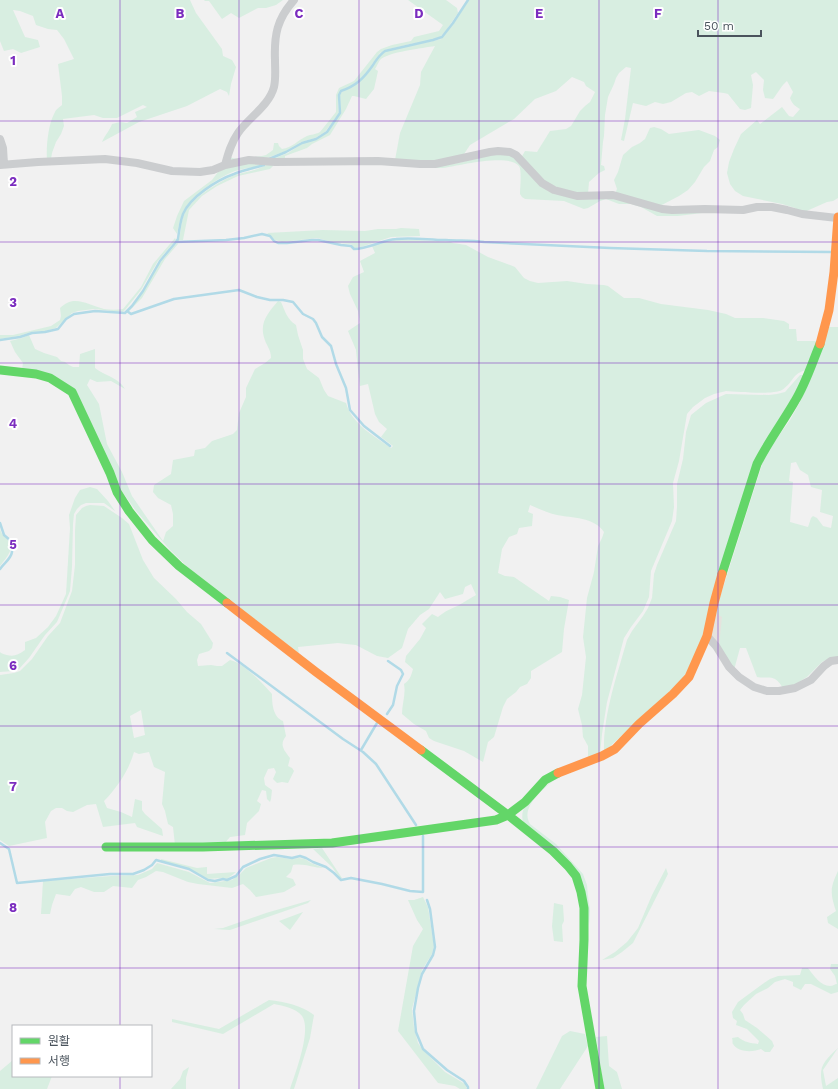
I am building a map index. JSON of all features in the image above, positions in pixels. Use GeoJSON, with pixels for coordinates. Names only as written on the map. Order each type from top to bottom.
{"type":"FeatureCollection","features":[{"type":"Feature","properties":{"kind":"street"},"geometry":{"type":"LineString","coordinates":[[225,165],[230,149],[238,133],[269,97],[274,87],[275,38],[278,24],[285,10],[294,0]]}},
{"type":"Feature","properties":{"kind":"street"},"geometry":{"type":"LineString","coordinates":[[0,139],[2,148],[2,165],[105,159],[137,163],[172,172],[200,172],[213,170],[225,165],[248,160],[275,162],[378,161],[435,164],[490,152],[510,152],[522,160],[542,183],[554,190],[577,196],[613,195],[662,209],[672,210],[743,210],[757,207],[772,207],[802,214],[838,217],[834,272],[829,310],[820,343],[810,370],[796,400],[765,448],[757,464],[718,591],[707,636],[698,658],[689,677],[615,749],[545,780],[525,802],[508,815],[496,820],[332,843],[203,847],[106,847]]}},
{"type":"Feature","properties":{"kind":"street"},"geometry":{"type":"LineString","coordinates":[[0,370],[36,374],[50,378],[72,392],[118,492],[129,511],[167,554],[195,579],[310,668],[508,815],[553,851],[568,866],[576,876],[582,892],[584,908],[582,986],[600,1089]]}},
{"type":"Feature","properties":{"kind":"street"},"geometry":{"type":"LineString","coordinates":[[707,636],[716,646],[729,667],[739,677],[754,688],[767,692],[795,688],[811,680],[831,661],[838,660]]}},
{"type":"Feature","properties":{"kind":"green space"},"geometry":{"type":"Polygon","coordinates":[[[0,0],[190,0],[196,13],[222,49],[223,56],[232,60],[236,67],[229,96],[227,92],[220,89],[187,106],[139,122],[102,142],[112,124],[120,122],[127,123],[137,117],[135,112],[147,107],[143,105],[117,118],[103,118],[94,115],[63,119],[64,126],[61,134],[56,142],[51,159],[47,160],[49,129],[57,109],[62,105],[58,64],[74,59],[64,39],[57,30],[36,25],[33,16],[13,10],[25,37],[38,40],[40,47],[21,53],[13,49],[4,51],[0,41],[0,0]]]}},
{"type":"Feature","properties":{"kind":"green space"},"geometry":{"type":"Polygon","coordinates":[[[204,0],[283,0],[276,5],[266,8],[258,8],[239,18],[231,13],[222,19],[209,1],[204,0]]]}},
{"type":"Feature","properties":{"kind":"green space"},"geometry":{"type":"Polygon","coordinates":[[[408,0],[446,0],[457,8],[458,13],[440,37],[433,40],[385,50],[380,53],[366,73],[359,80],[348,88],[341,90],[339,93],[338,102],[339,113],[325,132],[315,138],[301,142],[286,151],[267,158],[228,161],[230,156],[238,159],[266,155],[273,150],[274,143],[278,143],[282,149],[292,146],[307,136],[320,132],[336,112],[336,95],[339,88],[354,81],[377,52],[392,45],[411,41],[414,37],[439,31],[443,25],[408,0]]]}},
{"type":"Feature","properties":{"kind":"green space"},"geometry":{"type":"Polygon","coordinates":[[[469,0],[838,0],[838,198],[802,213],[795,208],[782,204],[743,196],[735,191],[730,184],[727,173],[729,162],[741,134],[757,120],[760,124],[782,107],[789,116],[793,117],[800,109],[794,105],[790,98],[793,92],[787,81],[773,99],[765,98],[763,90],[764,80],[756,72],[751,75],[753,85],[751,108],[745,110],[740,109],[728,94],[709,91],[699,96],[692,92],[686,93],[671,102],[663,104],[655,102],[646,106],[633,103],[624,141],[621,140],[631,68],[626,67],[616,78],[608,97],[601,165],[604,166],[605,170],[589,182],[588,194],[577,194],[545,183],[521,158],[525,151],[537,152],[550,131],[566,129],[571,126],[580,111],[590,102],[595,92],[586,86],[584,82],[572,77],[556,91],[535,99],[514,119],[470,145],[462,157],[442,161],[395,160],[400,133],[420,85],[421,72],[435,46],[415,49],[384,57],[380,60],[375,69],[378,71],[374,89],[366,99],[352,96],[330,135],[307,148],[285,156],[286,160],[270,160],[288,153],[303,143],[316,140],[327,133],[341,113],[340,95],[342,92],[361,80],[369,72],[380,55],[387,51],[441,39],[454,23],[469,0]]]}},
{"type":"Feature","properties":{"kind":"green space"},"geometry":{"type":"Polygon","coordinates":[[[654,127],[669,134],[699,130],[715,136],[720,140],[718,147],[714,150],[710,161],[688,190],[658,207],[615,194],[617,189],[614,180],[623,155],[645,139],[650,128],[654,127]]]}},
{"type":"Feature","properties":{"kind":"green space"},"geometry":{"type":"Polygon","coordinates":[[[494,154],[514,157],[548,191],[614,197],[636,203],[710,212],[678,216],[657,216],[641,207],[631,204],[619,204],[606,199],[584,209],[564,201],[525,199],[520,194],[520,168],[513,162],[494,160],[443,168],[424,168],[458,163],[494,154]]]}},
{"type":"Feature","properties":{"kind":"green space"},"geometry":{"type":"Polygon","coordinates":[[[247,163],[263,165],[238,170],[214,182],[199,193],[184,210],[177,234],[173,228],[184,201],[212,180],[218,172],[228,167],[247,163]]]}},
{"type":"Feature","properties":{"kind":"green space"},"geometry":{"type":"Polygon","coordinates":[[[268,164],[274,165],[270,169],[238,176],[217,186],[202,196],[189,210],[183,240],[179,240],[185,212],[200,195],[229,178],[268,164]]]}},
{"type":"Feature","properties":{"kind":"green space"},"geometry":{"type":"Polygon","coordinates":[[[401,228],[419,229],[420,236],[391,237],[354,248],[351,244],[336,243],[317,238],[282,242],[275,240],[267,233],[323,230],[365,231],[401,228]]]}},
{"type":"Feature","properties":{"kind":"green space"},"geometry":{"type":"Polygon","coordinates":[[[175,238],[176,240],[158,261],[141,290],[122,312],[94,309],[78,311],[72,313],[56,328],[0,339],[0,335],[13,335],[51,326],[60,320],[60,308],[71,302],[81,302],[106,309],[123,309],[141,287],[153,264],[175,238]]]}},
{"type":"Feature","properties":{"kind":"green space"},"geometry":{"type":"Polygon","coordinates":[[[399,239],[451,242],[466,245],[488,257],[515,267],[524,278],[538,283],[567,281],[604,285],[608,286],[624,298],[639,298],[661,304],[708,310],[726,314],[735,318],[763,318],[784,321],[789,324],[789,329],[796,329],[797,341],[818,341],[809,369],[802,371],[782,390],[763,393],[726,391],[714,394],[705,398],[693,407],[687,414],[679,461],[673,483],[674,507],[672,521],[651,571],[649,597],[643,611],[624,638],[607,702],[600,754],[588,758],[588,746],[583,737],[578,709],[582,695],[586,657],[583,637],[587,598],[594,572],[598,546],[604,532],[595,523],[554,514],[530,505],[528,512],[533,514],[532,526],[519,528],[517,534],[509,537],[502,549],[498,573],[505,576],[514,577],[549,601],[551,596],[569,600],[562,652],[531,671],[531,678],[527,684],[520,687],[507,699],[494,737],[488,742],[483,762],[464,751],[434,741],[429,738],[426,731],[414,724],[402,714],[405,692],[404,684],[410,678],[413,669],[405,662],[406,656],[420,639],[426,628],[422,624],[432,614],[438,617],[476,595],[471,584],[465,587],[463,594],[445,599],[440,592],[429,609],[420,615],[408,629],[402,648],[388,658],[377,656],[356,645],[338,643],[298,647],[299,653],[197,576],[170,550],[136,511],[121,490],[75,393],[22,369],[23,363],[15,352],[10,341],[29,335],[35,349],[57,357],[61,361],[73,367],[79,367],[80,354],[95,349],[95,368],[115,379],[125,389],[111,381],[97,382],[90,379],[87,385],[99,404],[107,444],[122,472],[132,496],[163,541],[166,532],[173,526],[173,514],[171,505],[158,498],[153,492],[154,485],[171,474],[173,460],[194,456],[195,450],[205,448],[212,441],[233,434],[237,430],[239,413],[246,397],[246,388],[255,369],[271,358],[264,337],[263,325],[264,320],[278,301],[281,302],[288,317],[296,325],[303,350],[303,359],[307,369],[319,378],[328,396],[346,403],[353,417],[364,429],[391,448],[393,446],[381,437],[387,429],[379,422],[375,414],[368,384],[360,386],[356,350],[348,331],[360,323],[358,311],[348,286],[353,277],[364,272],[360,261],[375,253],[372,246],[399,239]]]}},
{"type":"Feature","properties":{"kind":"green space"},"geometry":{"type":"Polygon","coordinates":[[[177,243],[178,244],[165,259],[142,298],[129,311],[128,310],[139,298],[159,264],[177,243]]]}},
{"type":"Feature","properties":{"kind":"green space"},"geometry":{"type":"Polygon","coordinates":[[[829,327],[838,327],[838,657],[822,662],[807,677],[794,685],[783,688],[775,679],[757,677],[746,648],[740,648],[734,670],[719,646],[715,613],[765,455],[790,420],[801,400],[829,327]],[[796,462],[791,463],[789,481],[793,482],[790,522],[808,527],[813,516],[817,518],[823,526],[831,528],[833,516],[820,512],[822,490],[811,487],[808,475],[800,470],[796,462]]]}},
{"type":"Feature","properties":{"kind":"green space"},"geometry":{"type":"Polygon","coordinates":[[[800,375],[805,375],[763,447],[707,626],[686,676],[604,752],[604,738],[608,709],[627,640],[648,608],[652,598],[654,574],[676,521],[677,484],[683,459],[686,432],[691,415],[706,403],[726,394],[769,395],[785,392],[800,375]]]}},
{"type":"Feature","properties":{"kind":"green space"},"geometry":{"type":"Polygon","coordinates":[[[90,487],[97,489],[115,511],[104,503],[86,503],[77,509],[74,514],[73,524],[70,591],[57,622],[19,669],[0,672],[0,652],[11,656],[22,652],[25,650],[25,642],[36,638],[48,627],[56,616],[66,594],[70,528],[69,515],[75,498],[80,490],[90,487]]]}},
{"type":"Feature","properties":{"kind":"green space"},"geometry":{"type":"Polygon","coordinates":[[[86,506],[104,506],[129,524],[143,560],[154,578],[187,612],[201,624],[213,643],[212,648],[209,651],[199,654],[197,660],[198,666],[222,666],[230,660],[241,665],[272,694],[275,713],[283,721],[286,736],[283,745],[284,750],[290,758],[288,766],[294,771],[288,783],[277,783],[273,779],[276,772],[274,768],[268,769],[264,778],[265,785],[272,790],[270,802],[267,799],[266,791],[262,790],[257,801],[261,804],[259,811],[247,823],[245,835],[230,837],[224,844],[175,845],[173,827],[168,824],[162,804],[165,772],[154,767],[149,752],[139,754],[134,752],[122,778],[104,801],[107,808],[132,817],[135,799],[142,801],[142,810],[162,829],[163,836],[137,827],[135,823],[103,827],[96,804],[87,805],[73,812],[62,808],[56,808],[51,811],[45,822],[47,838],[9,846],[0,840],[0,675],[20,671],[32,659],[48,636],[60,623],[72,591],[75,565],[76,515],[86,506]],[[141,710],[130,716],[134,738],[145,735],[141,710]]]}},
{"type":"Feature","properties":{"kind":"green space"},"geometry":{"type":"Polygon","coordinates":[[[0,528],[2,533],[10,542],[11,546],[7,557],[0,566],[0,528]]]}},
{"type":"Feature","properties":{"kind":"green space"},"geometry":{"type":"Polygon","coordinates":[[[553,781],[538,794],[530,806],[528,818],[530,824],[556,844],[583,874],[587,885],[590,911],[589,925],[584,887],[523,822],[522,815],[527,803],[536,793],[553,781]]]}},
{"type":"Feature","properties":{"kind":"green space"},"geometry":{"type":"Polygon","coordinates":[[[322,848],[342,878],[340,878],[332,867],[313,849],[322,848]]]}},
{"type":"Feature","properties":{"kind":"green space"},"geometry":{"type":"Polygon","coordinates":[[[277,857],[305,859],[324,868],[293,865],[291,872],[286,877],[293,879],[296,885],[284,892],[256,897],[243,884],[232,888],[198,884],[156,871],[138,880],[132,888],[113,886],[104,892],[94,892],[81,887],[75,889],[70,896],[56,894],[50,914],[41,914],[43,881],[138,875],[152,869],[157,863],[189,872],[210,883],[232,880],[246,868],[277,857]]]}},
{"type":"Feature","properties":{"kind":"green space"},"geometry":{"type":"Polygon","coordinates":[[[161,859],[197,868],[207,867],[207,874],[236,872],[227,879],[208,879],[189,869],[161,861],[161,859]]]}},
{"type":"Feature","properties":{"kind":"green space"},"geometry":{"type":"Polygon","coordinates":[[[666,868],[668,874],[633,943],[613,958],[602,960],[627,942],[638,928],[652,895],[666,868]]]}},
{"type":"Feature","properties":{"kind":"green space"},"geometry":{"type":"Polygon","coordinates":[[[838,871],[838,929],[828,923],[827,917],[836,911],[833,900],[832,886],[838,871]]]}},
{"type":"Feature","properties":{"kind":"green space"},"geometry":{"type":"Polygon","coordinates":[[[423,897],[428,907],[434,946],[432,954],[422,970],[412,1009],[414,1027],[418,1043],[422,1049],[445,1072],[465,1084],[467,1089],[460,1089],[455,1086],[438,1083],[398,1031],[413,946],[423,929],[408,900],[423,897]]]}},
{"type":"Feature","properties":{"kind":"green space"},"geometry":{"type":"Polygon","coordinates":[[[311,900],[308,903],[230,930],[214,929],[223,928],[266,913],[311,900]]]}},
{"type":"Feature","properties":{"kind":"green space"},"geometry":{"type":"Polygon","coordinates":[[[554,903],[563,905],[563,942],[554,941],[552,926],[554,903]]]}},
{"type":"Feature","properties":{"kind":"green space"},"geometry":{"type":"Polygon","coordinates":[[[303,912],[290,930],[279,921],[303,912]]]}},
{"type":"Feature","properties":{"kind":"green space"},"geometry":{"type":"Polygon","coordinates":[[[831,964],[838,964],[838,992],[831,994],[811,984],[805,984],[801,990],[793,986],[793,982],[785,979],[775,982],[768,988],[756,994],[740,1010],[745,1020],[772,1041],[774,1046],[770,1052],[765,1052],[761,1049],[746,1051],[735,1047],[732,1038],[738,1037],[747,1042],[758,1044],[759,1041],[747,1029],[736,1025],[737,1021],[733,1018],[732,1012],[738,1002],[770,979],[778,976],[800,975],[802,968],[808,968],[818,980],[827,986],[837,984],[835,976],[830,969],[831,964]]]}},
{"type":"Feature","properties":{"kind":"green space"},"geometry":{"type":"Polygon","coordinates":[[[269,1000],[293,1004],[314,1015],[310,1038],[294,1089],[290,1089],[302,1052],[305,1031],[305,1023],[302,1016],[296,1011],[274,1004],[223,1034],[172,1022],[172,1019],[219,1029],[269,1000]]]}},
{"type":"Feature","properties":{"kind":"green space"},"geometry":{"type":"Polygon","coordinates":[[[570,1031],[585,1034],[588,1046],[560,1089],[536,1089],[562,1036],[570,1031]]]}},
{"type":"Feature","properties":{"kind":"green space"},"geometry":{"type":"Polygon","coordinates":[[[607,1036],[609,1066],[617,1072],[622,1089],[604,1089],[596,1037],[607,1036]]]}},
{"type":"Feature","properties":{"kind":"green space"},"geometry":{"type":"Polygon","coordinates":[[[838,1048],[823,1070],[826,1086],[838,1078],[838,1089],[823,1089],[821,1070],[828,1058],[838,1048]]]}},
{"type":"Feature","properties":{"kind":"green space"},"geometry":{"type":"Polygon","coordinates":[[[12,1061],[12,1077],[52,1077],[47,1089],[0,1089],[0,1071],[12,1061]]]}},
{"type":"Feature","properties":{"kind":"green space"},"geometry":{"type":"Polygon","coordinates":[[[189,1067],[186,1078],[186,1089],[171,1089],[180,1079],[183,1071],[189,1067]]]}},
{"type":"Feature","properties":{"kind":"sand"},"geometry":{"type":"Polygon","coordinates":[[[715,613],[722,617],[719,646],[710,637],[715,613]]]}},
{"type":"Feature","properties":{"kind":"waterway"},"geometry":{"type":"LineString","coordinates":[[269,159],[302,143],[316,139],[327,132],[340,113],[339,95],[341,91],[351,87],[359,81],[385,51],[442,37],[468,0]]}},
{"type":"Feature","properties":{"kind":"waterway"},"geometry":{"type":"LineString","coordinates":[[0,340],[58,329],[66,319],[74,314],[95,311],[125,313],[143,291],[160,261],[178,239],[183,214],[192,201],[220,180],[264,165]]}},
{"type":"Feature","properties":{"kind":"waterway"},"geometry":{"type":"LineString","coordinates":[[176,242],[226,240],[262,234],[270,236],[278,243],[318,240],[351,246],[354,249],[364,248],[391,240],[409,238],[610,248],[707,251],[832,252]]}},
{"type":"Feature","properties":{"kind":"waterway"},"geometry":{"type":"LineString","coordinates":[[127,311],[131,314],[174,299],[239,290],[270,300],[293,302],[303,314],[313,319],[322,337],[331,346],[336,364],[346,388],[350,410],[364,426],[390,446]]}},
{"type":"Feature","properties":{"kind":"waterway"},"geometry":{"type":"LineString","coordinates":[[0,523],[4,535],[11,541],[12,545],[12,552],[9,559],[0,569]]}},
{"type":"Feature","properties":{"kind":"waterway"},"geometry":{"type":"LineString","coordinates":[[227,653],[343,739],[363,752],[376,764],[416,825]]}},
{"type":"Feature","properties":{"kind":"waterway"},"geometry":{"type":"LineString","coordinates":[[387,714],[393,705],[397,686],[403,674],[401,670],[388,661]]}},
{"type":"Feature","properties":{"kind":"waterway"},"geometry":{"type":"LineString","coordinates":[[361,750],[377,723]]}},
{"type":"Feature","properties":{"kind":"waterway"},"geometry":{"type":"LineString","coordinates":[[0,843],[9,849],[17,883],[110,874],[133,874],[144,870],[152,865],[156,860],[189,869],[208,880],[227,880],[236,876],[243,867],[260,859],[274,855],[292,858],[300,856],[306,858],[326,867],[341,880],[351,878],[410,891],[423,892],[423,836]]}},
{"type":"Feature","properties":{"kind":"waterway"},"geometry":{"type":"LineString","coordinates":[[427,900],[430,909],[435,947],[433,955],[422,974],[418,988],[414,1011],[416,1032],[423,1049],[447,1070],[464,1081],[468,1089]]}},
{"type":"Feature","properties":{"kind":"traffic: fast"},"geometry":{"type":"LineString","coordinates":[[722,574],[757,464],[799,394],[820,344]]}},
{"type":"Feature","properties":{"kind":"traffic: fast"},"geometry":{"type":"LineString","coordinates":[[0,370],[36,374],[50,378],[72,392],[110,473],[117,492],[129,511],[152,540],[179,566],[227,603]]}},
{"type":"Feature","properties":{"kind":"traffic: fast"},"geometry":{"type":"LineString","coordinates":[[421,750],[508,815],[553,851],[576,876],[584,908],[582,986],[600,1089]]}},
{"type":"Feature","properties":{"kind":"traffic: fast"},"geometry":{"type":"LineString","coordinates":[[106,847],[203,847],[332,843],[496,820],[508,815],[525,802],[545,780],[558,773]]}},
{"type":"Feature","properties":{"kind":"traffic: slow"},"geometry":{"type":"LineString","coordinates":[[820,344],[829,310],[834,272],[838,217]]}},
{"type":"Feature","properties":{"kind":"traffic: slow"},"geometry":{"type":"LineString","coordinates":[[558,773],[602,756],[615,749],[689,677],[707,636],[722,574]]}},
{"type":"Feature","properties":{"kind":"traffic: slow"},"geometry":{"type":"LineString","coordinates":[[227,603],[316,672],[421,750]]}}]}
